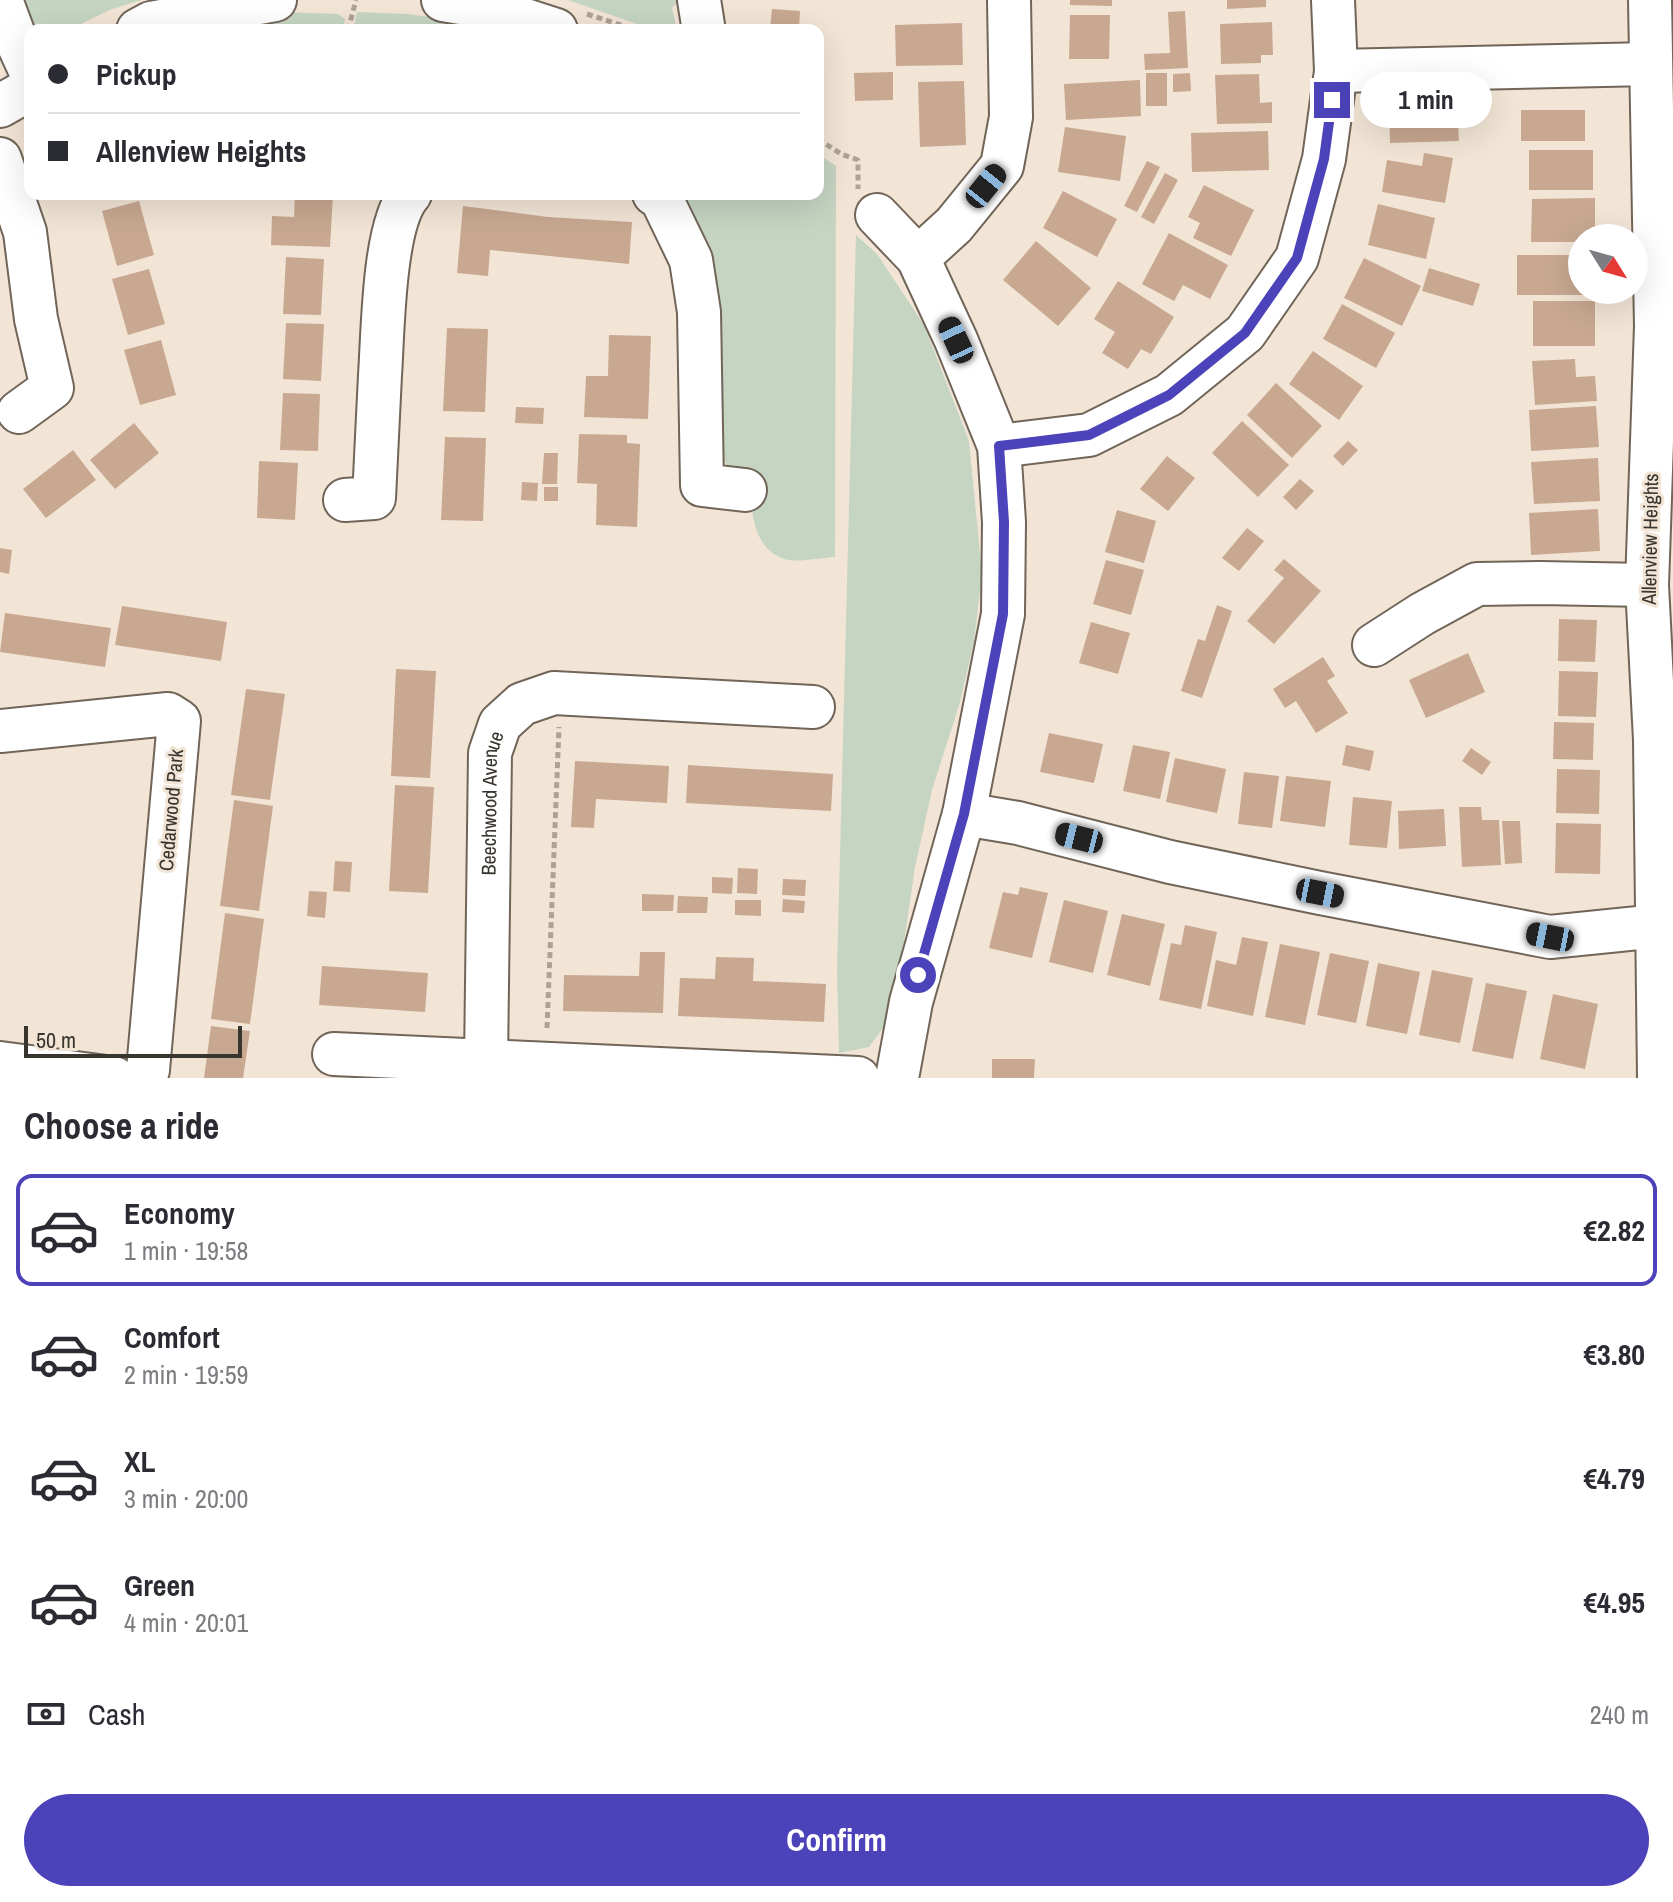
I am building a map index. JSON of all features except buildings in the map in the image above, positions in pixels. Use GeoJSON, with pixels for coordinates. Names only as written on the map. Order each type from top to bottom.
{"type":"FeatureCollection","features":[{"type":"Feature","properties":{"kind":"street"},"geometry":{"type":"LineString","coordinates":[[1,0],[24,57]]}},
{"type":"Feature","properties":{"kind":"street"},"geometry":{"type":"LineString","coordinates":[[149,24],[275,0]]}},
{"type":"Feature","properties":{"kind":"street"},"geometry":{"type":"LineString","coordinates":[[443,0],[485,7],[530,24]]}},
{"type":"Feature","properties":{"kind":"street"},"geometry":{"type":"LineString","coordinates":[[699,0],[703,24]]}},
{"type":"Feature","properties":{"kind":"street"},"geometry":{"type":"LineString","coordinates":[[918,258],[954,225],[1002,166],[1011,117],[1009,0]]}},
{"type":"Feature","properties":{"kind":"street"},"geometry":{"type":"LineString","coordinates":[[999,446],[1089,435],[1169,395],[1245,333],[1297,258],[1324,159],[1336,71],[1333,0]]}},
{"type":"Feature","properties":{"kind":"street","name":"Allenview Heights"},"geometry":{"type":"LineString","coordinates":[[1650,0],[1656,326],[1647,585],[1655,740],[1659,1078]]}},
{"type":"Feature","properties":{"kind":"street"},"geometry":{"type":"LineString","coordinates":[[1336,71],[1650,64]]}},
{"type":"Feature","properties":{"kind":"street"},"geometry":{"type":"LineString","coordinates":[[0,106],[24,92]]}},
{"type":"Feature","properties":{"kind":"street"},"geometry":{"type":"LineString","coordinates":[[0,159],[25,232],[36,319],[52,388],[19,412]]}},
{"type":"Feature","properties":{"kind":"street"},"geometry":{"type":"LineString","coordinates":[[345,500],[374,498],[385,282],[394,234],[405,200]]}},
{"type":"Feature","properties":{"kind":"street"},"geometry":{"type":"LineString","coordinates":[[662,200],[691,260],[699,312],[702,485],[745,490]]}},
{"type":"Feature","properties":{"kind":"street"},"geometry":{"type":"LineString","coordinates":[[877,215],[918,258],[956,340],[999,446],[1004,522],[1003,614],[964,814],[911,1002],[897,1078]]}},
{"type":"Feature","properties":{"kind":"street"},"geometry":{"type":"LineString","coordinates":[[1374,645],[1477,584],[1647,585]]}},
{"type":"Feature","properties":{"kind":"street","name":"Beechwood Avenue"},"geometry":{"type":"LineString","coordinates":[[486,1061],[490,753],[500,724],[522,704],[554,693],[813,707]]}},
{"type":"Feature","properties":{"kind":"street","name":"Cedarwood Park"},"geometry":{"type":"LineString","coordinates":[[0,731],[168,714],[179,721],[148,1070],[142,1078]]}},
{"type":"Feature","properties":{"kind":"street"},"geometry":{"type":"LineString","coordinates":[[964,814],[1018,823],[1170,862],[1550,937],[1658,926]]}},
{"type":"Feature","properties":{"kind":"street"},"geometry":{"type":"LineString","coordinates":[[334,1054],[858,1078]]}},
{"type":"Feature","properties":{"kind":"street"},"geometry":{"type":"LineString","coordinates":[[0,1063],[114,1078]]}},
{"type":"Feature","properties":{"kind":"path"},"geometry":{"type":"LineString","coordinates":[[350,24],[356,0]]}},
{"type":"Feature","properties":{"kind":"path"},"geometry":{"type":"LineString","coordinates":[[824,143],[858,160],[858,218],[877,215]]}},
{"type":"Feature","properties":{"kind":"path"},"geometry":{"type":"LineString","coordinates":[[546,1064],[560,694]]}},
{"type":"Feature","properties":{"kind":"green space"},"geometry":{"type":"Polygon","coordinates":[[[17,0],[142,0],[112,9],[81,24],[27,24],[17,0]]]}},
{"type":"Feature","properties":{"kind":"green space"},"geometry":{"type":"Polygon","coordinates":[[[568,0],[679,0],[672,8],[676,24],[637,24],[568,0]]]}},
{"type":"Feature","properties":{"kind":"green space"},"geometry":{"type":"Polygon","coordinates":[[[282,12],[338,14],[345,19],[344,24],[224,24],[282,12]]]}},
{"type":"Feature","properties":{"kind":"green space"},"geometry":{"type":"Polygon","coordinates":[[[357,12],[407,14],[467,24],[354,24],[357,12]]]}},
{"type":"Feature","properties":{"kind":"green space"},"geometry":{"type":"Polygon","coordinates":[[[824,158],[836,166],[835,557],[795,561],[773,553],[764,545],[754,522],[750,472],[730,469],[723,459],[718,444],[707,247],[693,215],[679,200],[824,200],[824,158]]]}},
{"type":"Feature","properties":{"kind":"green space"},"geometry":{"type":"Polygon","coordinates":[[[856,235],[877,254],[924,325],[969,441],[982,574],[974,641],[960,702],[932,790],[886,1024],[869,1047],[839,1053],[837,970],[856,235]]]}},
{"type":"Feature","properties":{"kind":"route"},"geometry":{"type":"LineString","coordinates":[[918,975],[964,814],[1003,614],[1004,522],[999,446],[1089,435],[1169,395],[1245,333],[1297,258],[1324,159],[1332,100]]}}]}
